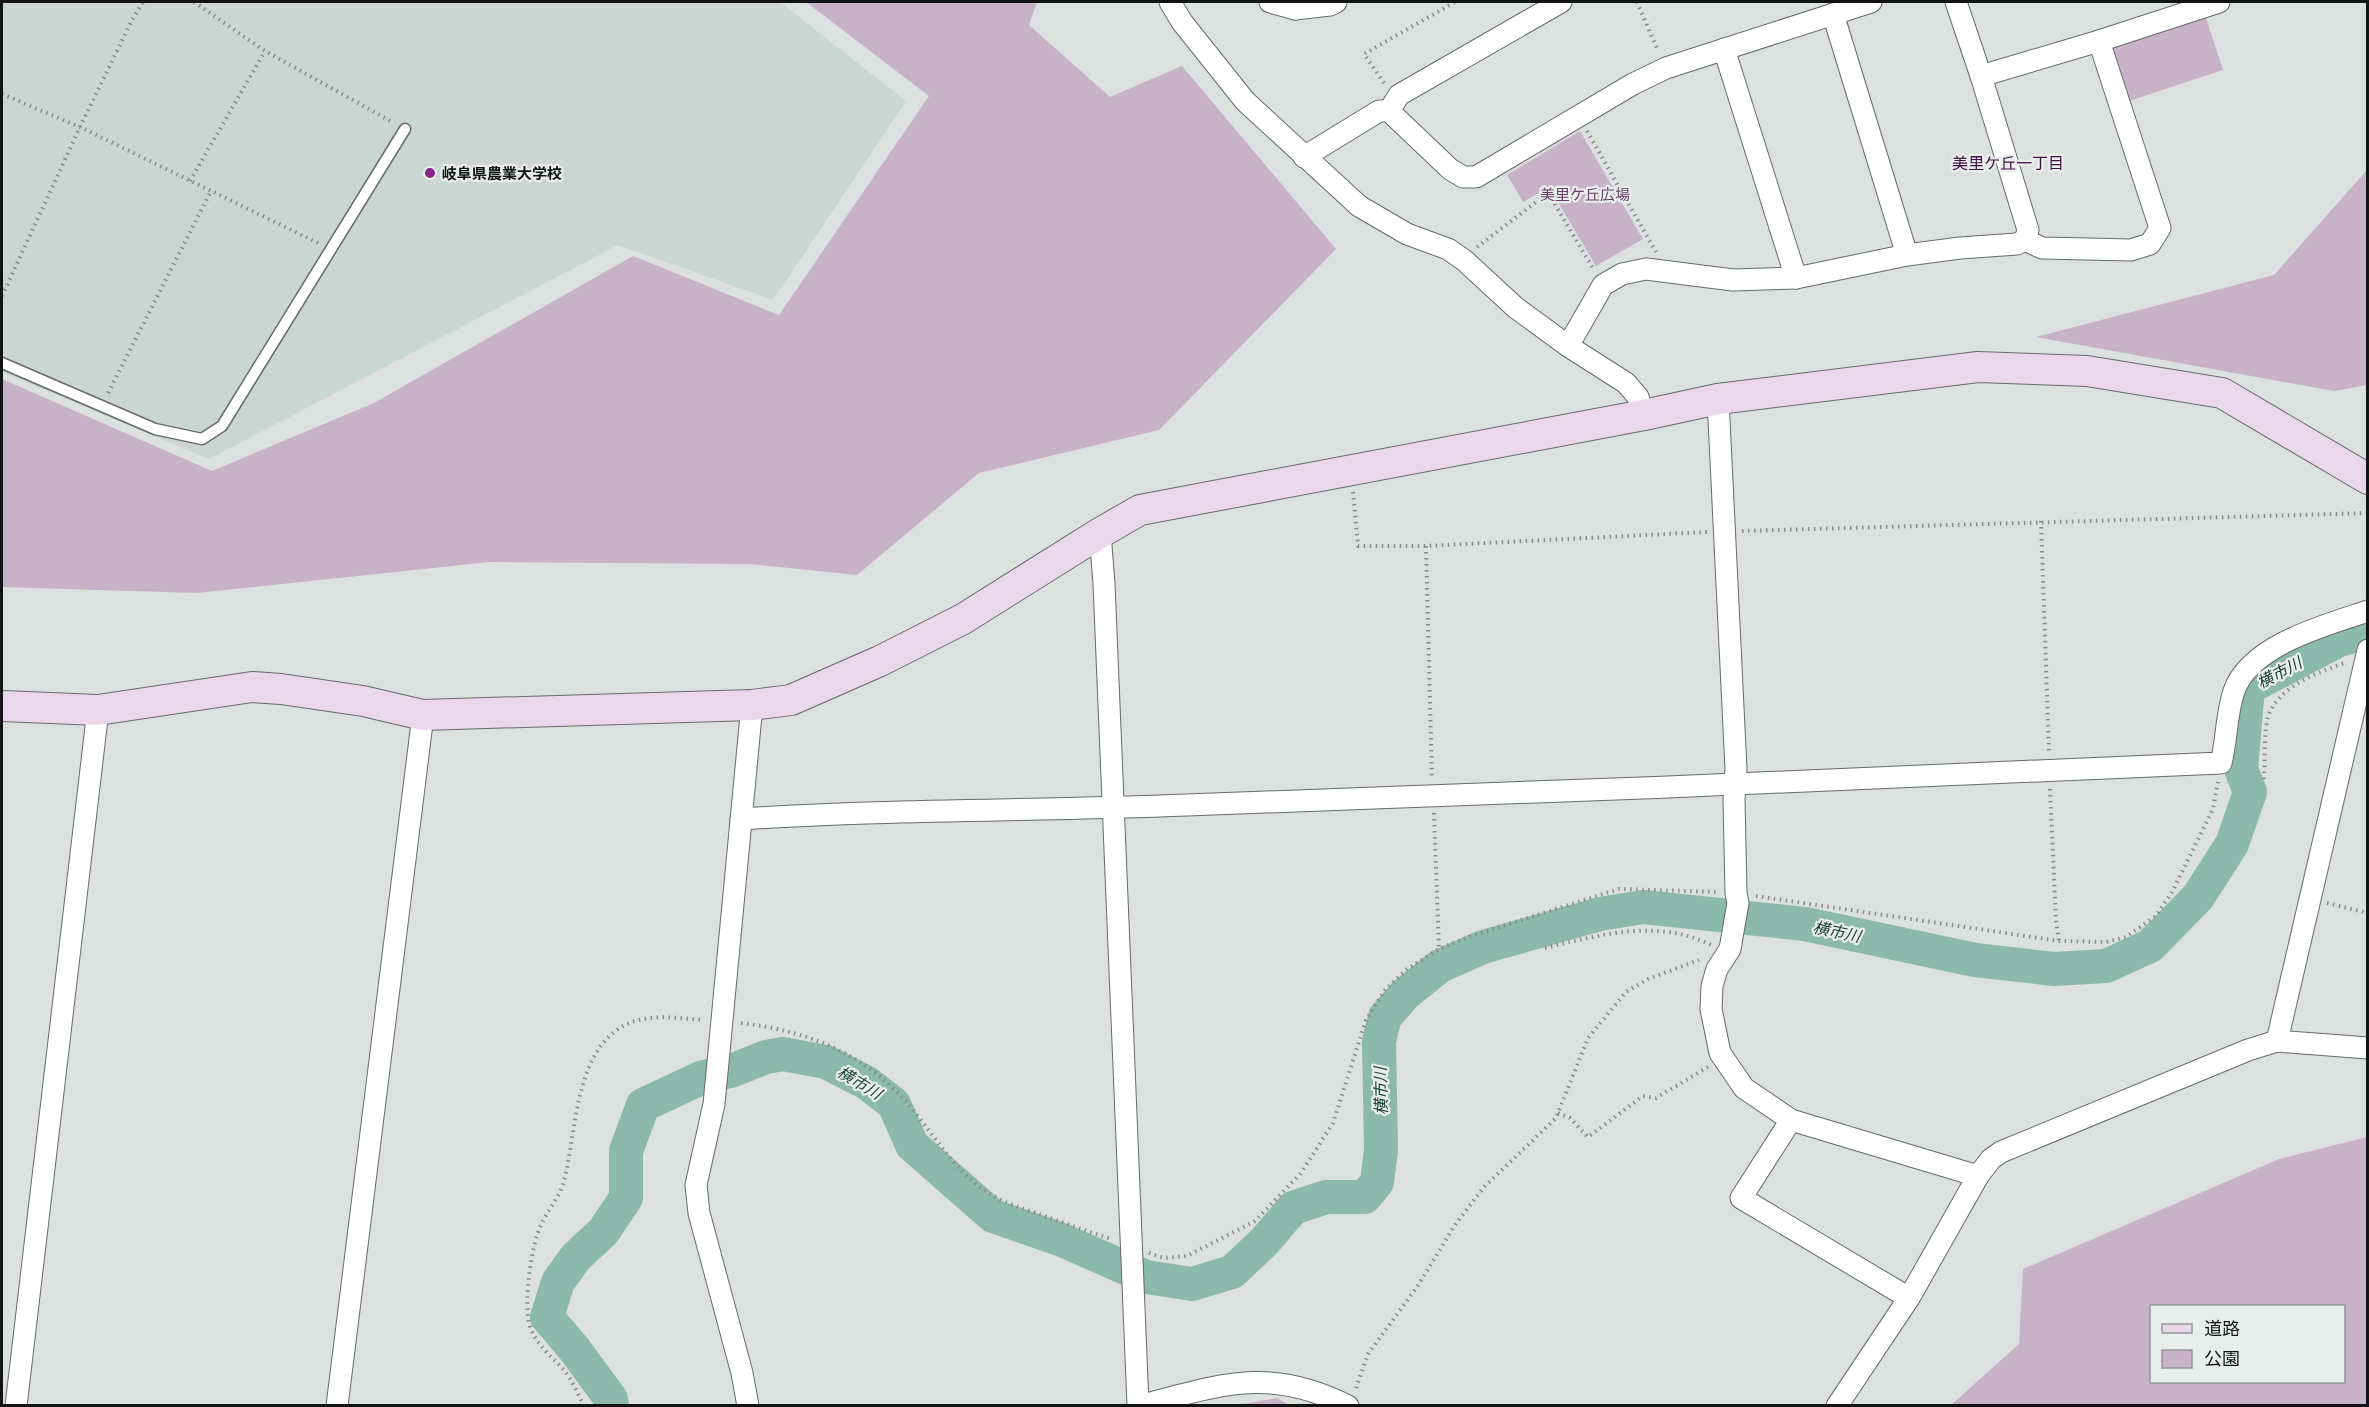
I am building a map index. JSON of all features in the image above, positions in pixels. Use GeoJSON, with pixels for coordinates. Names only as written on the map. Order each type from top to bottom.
{"type":"FeatureCollection","features":[{"type":"Feature","properties":{"kind":"street"},"geometry":{"type":"LineString","coordinates":[[1170,2],[1182,22],[1245,101],[1359,206],[1407,234],[1448,249],[1464,260],[1516,308],[1568,346],[1626,383],[1638,397],[1644,415]]}},
{"type":"Feature","properties":{"kind":"street"},"geometry":{"type":"LineString","coordinates":[[1270,2],[1295,5],[1330,5],[1336,2]]}},
{"type":"Feature","properties":{"kind":"street"},"geometry":{"type":"LineString","coordinates":[[1304,157],[1561,2]]}},
{"type":"Feature","properties":{"kind":"street"},"geometry":{"type":"LineString","coordinates":[[1394,103],[1398,117],[1450,169],[1463,177],[1476,177],[1633,84],[1666,68],[1871,2]]}},
{"type":"Feature","properties":{"kind":"street"},"geometry":{"type":"LineString","coordinates":[[1568,346],[1603,285],[1622,274],[1646,269],[1733,280],[1796,278],[1907,255],[2018,244],[2025,240],[2028,230],[1956,2]]}},
{"type":"Feature","properties":{"kind":"street"},"geometry":{"type":"LineString","coordinates":[[1981,76],[2099,41],[2210,3]]}},
{"type":"Feature","properties":{"kind":"street"},"geometry":{"type":"LineString","coordinates":[[1833,14],[1907,255]]}},
{"type":"Feature","properties":{"kind":"street"},"geometry":{"type":"LineString","coordinates":[[2025,240],[2042,248],[2131,250],[2150,244],[2160,228],[2099,41]]}},
{"type":"Feature","properties":{"kind":"street"},"geometry":{"type":"LineString","coordinates":[[1724,49],[1796,278]]}},
{"type":"Feature","properties":{"kind":"street"},"geometry":{"type":"LineString","coordinates":[[2,706],[98,710],[252,687],[281,688],[363,701],[423,715],[752,705],[791,700],[880,662],[963,619],[1140,510],[1718,399],[1978,367],[2087,371],[2222,393],[2367,479]]}},
{"type":"Feature","properties":{"kind":"street"},"geometry":{"type":"LineString","coordinates":[[1718,399],[1736,785],[1737,898],[1726,952],[1717,969],[1712,986],[1711,1010],[1720,1053],[1744,1088],[1791,1119],[1978,1176]]}},
{"type":"Feature","properties":{"kind":"street"},"geometry":{"type":"LineString","coordinates":[[1100,533],[1138,1405],[1223,1385],[1252,1381],[1278,1382],[1310,1389],[1347,1405]]}},
{"type":"Feature","properties":{"kind":"street"},"geometry":{"type":"LineString","coordinates":[[741,819],[830,813],[1112,808],[1736,785],[2221,763],[2234,692],[2242,674],[2258,658],[2311,630],[2367,611]]}},
{"type":"Feature","properties":{"kind":"street"},"geometry":{"type":"LineString","coordinates":[[2277,1041],[2367,653]]}},
{"type":"Feature","properties":{"kind":"street"},"geometry":{"type":"LineString","coordinates":[[748,1406],[742,1373],[699,1213],[696,1185],[714,1104],[752,705]]}},
{"type":"Feature","properties":{"kind":"street"},"geometry":{"type":"LineString","coordinates":[[16,1406],[98,710]]}},
{"type":"Feature","properties":{"kind":"street"},"geometry":{"type":"LineString","coordinates":[[337,1406],[423,715]]}},
{"type":"Feature","properties":{"kind":"street"},"geometry":{"type":"LineString","coordinates":[[1837,1406],[1909,1298],[1978,1176],[1991,1160],[2015,1145],[2248,1050],[2277,1041],[2367,1048]]}},
{"type":"Feature","properties":{"kind":"street"},"geometry":{"type":"LineString","coordinates":[[1791,1119],[1741,1198],[1909,1298]]}},
{"type":"Feature","properties":{"kind":"lane"},"geometry":{"type":"LineString","coordinates":[[2,363],[155,429],[202,439],[222,426],[405,129]]}},
{"type":"Feature","properties":{"kind":"path"},"geometry":{"type":"LineString","coordinates":[[2,296],[80,127],[143,2]]}},
{"type":"Feature","properties":{"kind":"path"},"geometry":{"type":"LineString","coordinates":[[194,2],[264,51],[405,129]]}},
{"type":"Feature","properties":{"kind":"path"},"geometry":{"type":"LineString","coordinates":[[1394,103],[1385,84],[1364,54],[1455,2]]}},
{"type":"Feature","properties":{"kind":"path"},"geometry":{"type":"LineString","coordinates":[[1638,2],[1666,68]]}},
{"type":"Feature","properties":{"kind":"path"},"geometry":{"type":"LineString","coordinates":[[190,181],[264,51]]}},
{"type":"Feature","properties":{"kind":"path"},"geometry":{"type":"LineString","coordinates":[[2,94],[80,127],[330,249]]}},
{"type":"Feature","properties":{"kind":"path"},"geometry":{"type":"LineString","coordinates":[[1579,118],[1668,272]]}},
{"type":"Feature","properties":{"kind":"path"},"geometry":{"type":"LineString","coordinates":[[102,405],[211,191]]}},
{"type":"Feature","properties":{"kind":"path"},"geometry":{"type":"LineString","coordinates":[[1464,260],[1480,242],[1548,194],[1603,285]]}},
{"type":"Feature","properties":{"kind":"path"},"geometry":{"type":"LineString","coordinates":[[1352,470],[1358,546],[1426,546],[1724,532],[2041,521],[2333,516],[2367,513]]}},
{"type":"Feature","properties":{"kind":"path"},"geometry":{"type":"LineString","coordinates":[[2041,521],[2054,897],[2059,941]]}},
{"type":"Feature","properties":{"kind":"path"},"geometry":{"type":"LineString","coordinates":[[1426,546],[1439,949]]}},
{"type":"Feature","properties":{"kind":"path"},"geometry":{"type":"LineString","coordinates":[[2264,779],[2267,718],[2276,703],[2291,688],[2313,674],[2367,653]]}},
{"type":"Feature","properties":{"kind":"path"},"geometry":{"type":"LineString","coordinates":[[584,1406],[565,1372],[536,1340],[529,1322],[528,1308],[534,1243],[540,1226],[564,1184],[587,1069],[600,1046],[631,1022],[647,1017],[722,1021],[766,1026],[798,1034],[863,1062],[882,1077],[954,1164],[988,1192],[1012,1205],[1164,1258],[1187,1256],[1255,1221],[1301,1173],[1333,1123],[1366,1020],[1385,990],[1407,969],[1439,949],[1474,935],[1619,890],[1737,898],[2059,941],[2106,942],[2126,937],[2156,916],[2172,892],[2213,809],[2221,763]]}},
{"type":"Feature","properties":{"kind":"path"},"geometry":{"type":"LineString","coordinates":[[2310,899],[2367,913]]}},
{"type":"Feature","properties":{"kind":"path"},"geometry":{"type":"LineString","coordinates":[[1545,948],[1614,932],[1645,930],[1685,935],[1726,952]]}},
{"type":"Feature","properties":{"kind":"path"},"geometry":{"type":"LineString","coordinates":[[1347,1405],[1368,1354],[1417,1287],[1455,1225],[1484,1187],[1556,1118],[1588,1038],[1626,992],[1648,979],[1726,952]]}},
{"type":"Feature","properties":{"kind":"path"},"geometry":{"type":"LineString","coordinates":[[1558,1113],[1570,1118],[1588,1137],[1643,1096],[1656,1098],[1723,1058]]}},
{"type":"Feature","properties":{"kind":"shaded area","name":"岐阜県農業大学校"},"geometry":{"type":"Polygon","coordinates":[[[2,2],[780,2],[906,101],[773,300],[618,245],[209,459],[2,372],[2,2]]]}},
{"type":"Feature","properties":{"kind":"green space"},"geometry":{"type":"Polygon","coordinates":[[[806,2],[1037,2],[1029,25],[1110,97],[1182,66],[1336,249],[1159,430],[979,473],[857,575],[749,564],[489,562],[197,593],[2,587],[2,379],[212,471],[374,403],[633,256],[779,315],[929,96],[806,2]]]}},
{"type":"Feature","properties":{"kind":"green space"},"geometry":{"type":"Polygon","coordinates":[[[2204,12],[2223,70],[2129,101],[2110,43],[2204,12]]]}},
{"type":"Feature","properties":{"kind":"green space","name":"美里ケ丘広場"},"geometry":{"type":"Polygon","coordinates":[[[1580,131],[1643,239],[1596,266],[1549,187],[1523,202],[1507,175],[1580,131]]]}},
{"type":"Feature","properties":{"kind":"green space"},"geometry":{"type":"Polygon","coordinates":[[[2367,170],[2367,385],[2334,391],[2036,337],[2274,275],[2367,170]]]}},
{"type":"Feature","properties":{"kind":"green space"},"geometry":{"type":"Polygon","coordinates":[[[2367,1137],[2367,1405],[1951,1405],[2019,1344],[2023,1269],[2279,1159],[2367,1137]]]}},
{"type":"Feature","properties":{"kind":"green space"},"geometry":{"type":"Polygon","coordinates":[[[1277,1398],[1289,1405],[1237,1405],[1277,1398]]]}},
{"type":"Feature","properties":{"kind":"waterway","name":"横市川"},"geometry":{"type":"LineString","coordinates":[[612,1406],[611,1399],[547,1317],[558,1282],[576,1257],[603,1232],[626,1198],[626,1151],[643,1105],[703,1077],[731,1071],[766,1057],[783,1054],[826,1062],[867,1083],[894,1104],[912,1145],[993,1216],[1062,1240],[1146,1277],[1192,1284],[1232,1272],[1264,1242],[1293,1208],[1326,1197],[1365,1197],[1377,1182],[1381,1150],[1379,1041],[1385,1017],[1405,994],[1440,966],[1483,947],[1600,914],[1643,907],[1805,924],[1975,960],[2054,969],[2106,966],[2150,946],[2198,897],[2232,844],[2250,792],[2241,769],[2248,688],[2339,640],[2368,632]]}},
{"type":"Feature","properties":{"kind":"place","name":"岐阜県農業大学校"},"geometry":{"type":"Point","coordinates":[430,173]}},
{"type":"Feature","properties":{"kind":"district","name":"美里ケ丘一丁目"},"geometry":{"type":"Point","coordinates":[2008,162]}}]}
